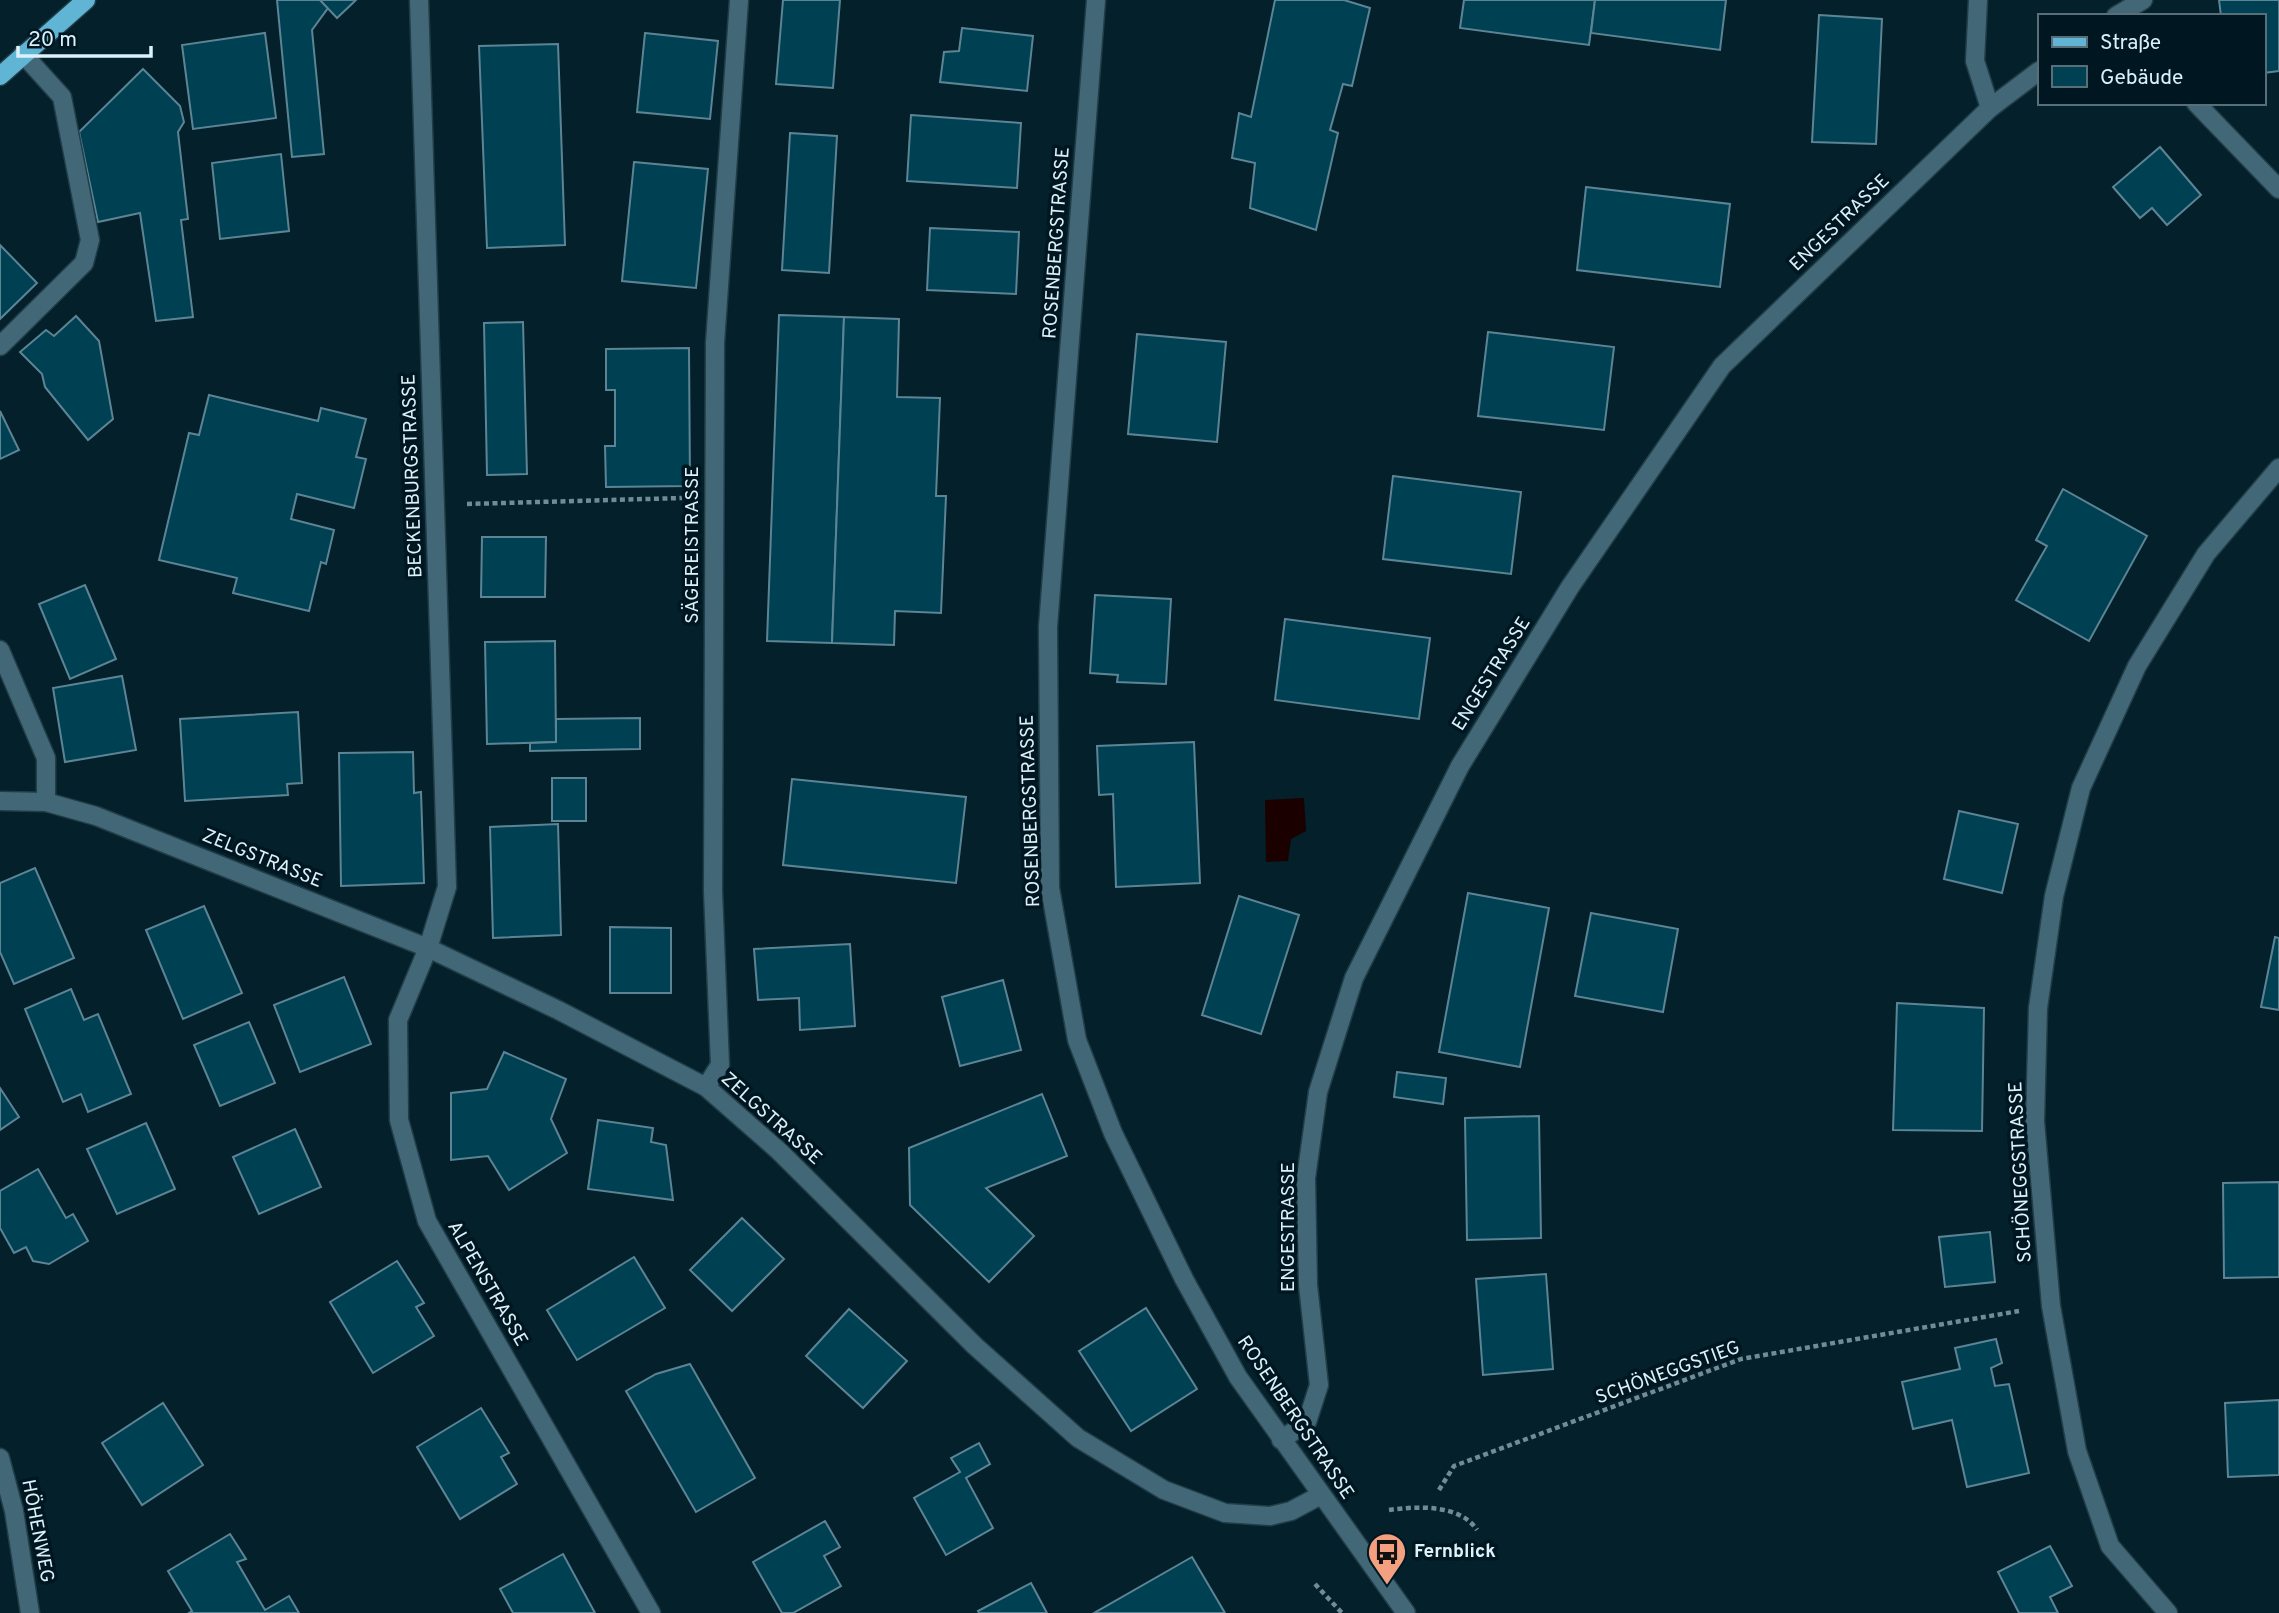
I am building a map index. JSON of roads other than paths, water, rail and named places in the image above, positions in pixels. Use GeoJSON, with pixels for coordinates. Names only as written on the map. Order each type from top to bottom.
{"type":"FeatureCollection","features":[{"type":"Feature","properties":{"kind":"main road"},"geometry":{"type":"LineString","coordinates":[[0,76],[86,0]]}},
{"type":"Feature","properties":{"kind":"street","name":"BECKENBURGSTRASSE"},"geometry":{"type":"LineString","coordinates":[[419,0],[447,887],[428,948]]}},
{"type":"Feature","properties":{"kind":"street","name":"SÄGEREISTRASSE"},"geometry":{"type":"LineString","coordinates":[[706,1087],[720,1065],[713,891],[715,342],[739,0]]}},
{"type":"Feature","properties":{"kind":"street","name":"ROSENBERGSTRASSE"},"geometry":{"type":"LineString","coordinates":[[1096,0],[1048,627],[1049,888],[1077,1040],[1113,1133],[1184,1279],[1231,1364],[1406,1613]]}},
{"type":"Feature","properties":{"kind":"street"},"geometry":{"type":"LineString","coordinates":[[1978,0],[1976,61],[1990,108]]}},
{"type":"Feature","properties":{"kind":"street"},"geometry":{"type":"LineString","coordinates":[[2119,14],[2143,0]]}},
{"type":"Feature","properties":{"kind":"street"},"geometry":{"type":"LineString","coordinates":[[0,346],[84,263],[90,240],[62,97],[23,54]]}},
{"type":"Feature","properties":{"kind":"street","name":"ENGESTRASSE"},"geometry":{"type":"LineString","coordinates":[[1282,1440],[1307,1422],[1319,1385],[1308,1285],[1306,1178],[1318,1092],[1354,978],[1454,776],[1570,587],[1722,366],[1990,108],[2038,72]]}},
{"type":"Feature","properties":{"kind":"street"},"geometry":{"type":"LineString","coordinates":[[2198,105],[2279,189]]}},
{"type":"Feature","properties":{"kind":"street","name":"SCHÖNEGGSTRASSE"},"geometry":{"type":"LineString","coordinates":[[2168,1613],[2110,1546],[2077,1451],[2051,1306],[2035,1121],[2038,1009],[2054,896],[2081,788],[2137,666],[2164,621],[2206,554],[2279,468]]}},
{"type":"Feature","properties":{"kind":"street"},"geometry":{"type":"LineString","coordinates":[[0,650],[46,758],[46,803]]}},
{"type":"Feature","properties":{"kind":"street","name":"ZELGSTRASSE"},"geometry":{"type":"LineString","coordinates":[[0,801],[46,803],[96,816],[428,948],[558,1010],[706,1087],[779,1151],[975,1346],[1078,1438],[1096,1450],[1164,1490],[1225,1513],[1270,1516],[1291,1511],[1321,1495]]}},
{"type":"Feature","properties":{"kind":"street","name":"ALPENSTRASSE"},"geometry":{"type":"LineString","coordinates":[[428,948],[398,1020],[399,1120],[426,1221],[651,1613]]}},
{"type":"Feature","properties":{"kind":"street","name":"HÖHENWEG"},"geometry":{"type":"LineString","coordinates":[[0,1458],[14,1511],[30,1613]]}},
{"type":"Feature","properties":{"kind":"place","name":"Fernblick"},"geometry":{"type":"Point","coordinates":[1387,1586]}}]}
